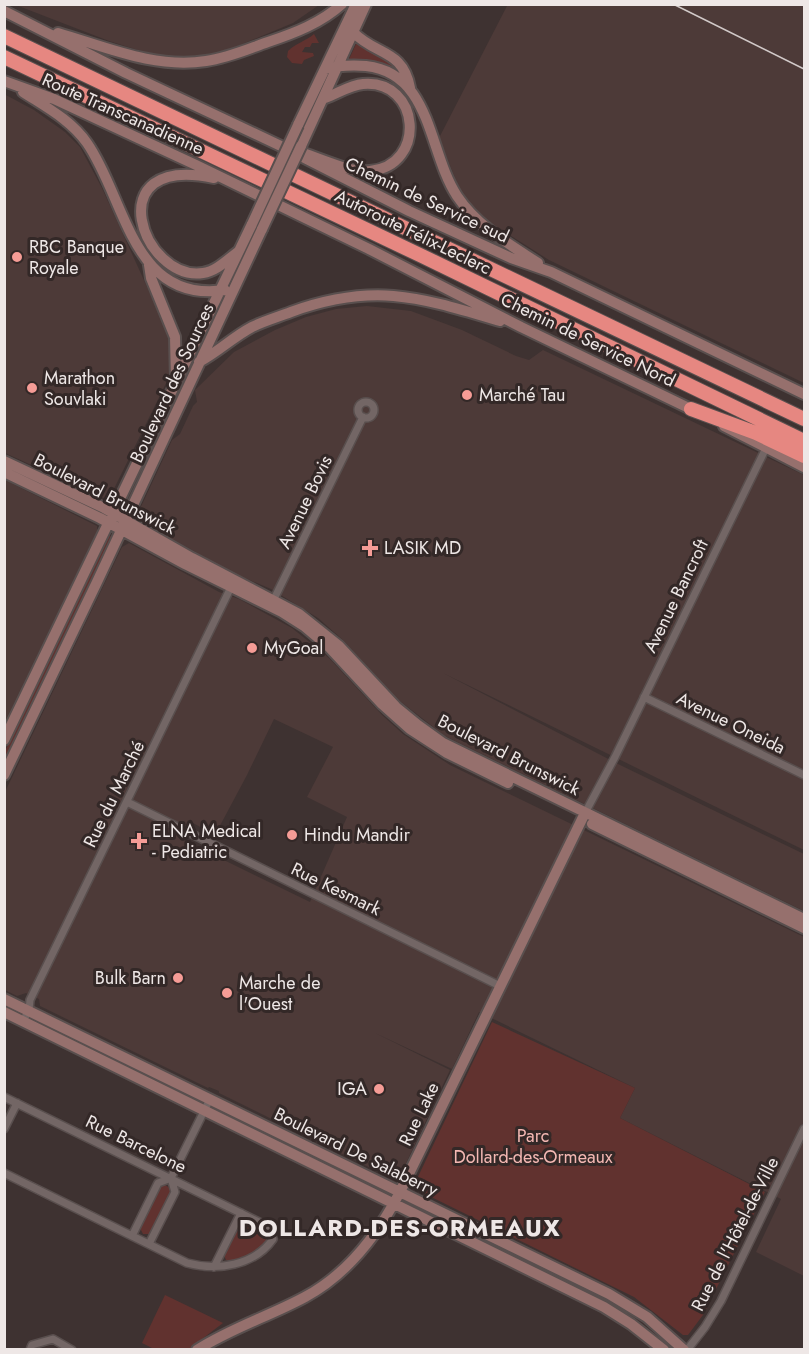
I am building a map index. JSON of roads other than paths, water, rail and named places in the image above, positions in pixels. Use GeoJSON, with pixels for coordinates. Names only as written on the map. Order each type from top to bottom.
{"type":"FeatureCollection","features":[{"type":"Feature","properties":{"kind":"highway","name":"Autoroute Félix-Leclerc"},"geometry":{"type":"LineString","coordinates":[[4,36],[804,419]]}},
{"type":"Feature","properties":{"kind":"highway","name":"Autoroute Félix-Leclerc"},"geometry":{"type":"LineString","coordinates":[[4,57],[804,441]]}},
{"type":"Feature","properties":{"kind":"highway"},"geometry":{"type":"LineString","coordinates":[[691,409],[756,433],[804,456]]}},
{"type":"Feature","properties":{"kind":"main road"},"geometry":{"type":"LineString","coordinates":[[4,11],[40,28],[141,58],[170,63],[189,63],[220,58],[281,38],[318,22],[342,4]]}},
{"type":"Feature","properties":{"kind":"main road","name":"Boulevard des Sources"},"geometry":{"type":"LineString","coordinates":[[4,775],[234,288],[257,227],[303,128],[325,69],[356,4]]}},
{"type":"Feature","properties":{"kind":"main road","name":"Boulevard des Sources"},"geometry":{"type":"LineString","coordinates":[[303,128],[325,98],[327,86],[366,4]]}},
{"type":"Feature","properties":{"kind":"main road","name":"Chemin de Service sud"},"geometry":{"type":"LineString","coordinates":[[40,28],[126,73],[283,147],[342,178],[501,254],[550,272],[804,394]]}},
{"type":"Feature","properties":{"kind":"main road"},"geometry":{"type":"LineString","coordinates":[[353,32],[399,63],[408,74],[410,88]]}},
{"type":"Feature","properties":{"kind":"main road"},"geometry":{"type":"LineString","coordinates":[[325,69],[338,66],[381,69],[399,77],[410,88],[419,103],[449,182],[462,203],[486,227],[550,272]]}},
{"type":"Feature","properties":{"kind":"main road"},"geometry":{"type":"LineString","coordinates":[[7,82],[64,119],[83,138],[99,164],[136,244],[149,264],[159,274],[178,285],[200,290],[221,291],[234,288]]}},
{"type":"Feature","properties":{"kind":"main road","name":"Route Transcanadienne"},"geometry":{"type":"LineString","coordinates":[[7,82],[54,99],[191,162],[226,181]]}},
{"type":"Feature","properties":{"kind":"main road"},"geometry":{"type":"LineString","coordinates":[[283,147],[369,172],[388,166],[398,158],[405,148],[411,131],[410,117],[401,100],[389,89],[377,84],[360,84],[325,98]]}},
{"type":"Feature","properties":{"kind":"main road"},"geometry":{"type":"LineString","coordinates":[[226,181],[189,174],[162,178],[145,194],[142,219],[155,249],[171,265],[183,271],[194,273],[211,270],[239,251]]}},
{"type":"Feature","properties":{"kind":"main road","name":"Chemin de Service Nord"},"geometry":{"type":"LineString","coordinates":[[226,181],[369,249],[520,327],[691,409],[804,467]]}},
{"type":"Feature","properties":{"kind":"main road","name":"Boulevard des Sources"},"geometry":{"type":"LineString","coordinates":[[4,740],[239,251],[257,227]]}},
{"type":"Feature","properties":{"kind":"main road"},"geometry":{"type":"LineString","coordinates":[[149,264],[151,278],[175,337],[176,381]]}},
{"type":"Feature","properties":{"kind":"main road"},"geometry":{"type":"LineString","coordinates":[[199,362],[254,326],[329,299],[355,295],[386,295],[416,299],[520,327]]}},
{"type":"Feature","properties":{"kind":"main road","name":"Boulevard Brunswick"},"geometry":{"type":"LineString","coordinates":[[4,461],[233,583],[282,612],[316,636],[340,658],[382,704],[428,742],[454,757],[804,920]]}},
{"type":"Feature","properties":{"kind":"main road","name":"Boulevard Brunswick"},"geometry":{"type":"LineString","coordinates":[[4,472],[111,518]]}},
{"type":"Feature","properties":{"kind":"main road","name":"Boulevard Brunswick"},"geometry":{"type":"LineString","coordinates":[[233,583],[274,600],[306,619],[329,637],[392,704],[428,733],[460,752],[804,928]]}},
{"type":"Feature","properties":{"kind":"main road","name":"Rue Lake"},"geometry":{"type":"LineString","coordinates":[[197,1350],[229,1331],[292,1304],[322,1287],[362,1250],[381,1226],[584,816]]}},
{"type":"Feature","properties":{"kind":"main road","name":"Boulevard De Salaberry"},"geometry":{"type":"LineString","coordinates":[[4,999],[621,1300],[654,1322],[685,1350]]}},
{"type":"Feature","properties":{"kind":"main road","name":"Boulevard De Salaberry"},"geometry":{"type":"LineString","coordinates":[[4,1012],[604,1307],[631,1324],[664,1350]]}},
{"type":"Feature","properties":{"kind":"street","name":"Avenue Bovis"},"geometry":{"type":"LineString","coordinates":[[274,600],[363,417]]}},
{"type":"Feature","properties":{"kind":"street","name":"Avenue Bancroft"},"geometry":{"type":"LineString","coordinates":[[584,816],[766,448]]}},
{"type":"Feature","properties":{"kind":"street","name":"Rue du Marché"},"geometry":{"type":"LineString","coordinates":[[23,1022],[29,1010],[30,1000],[233,583]]}},
{"type":"Feature","properties":{"kind":"street","name":"Avenue Oneida"},"geometry":{"type":"LineString","coordinates":[[644,697],[804,776]]}},
{"type":"Feature","properties":{"kind":"street","name":"Rue Kesmark"},"geometry":{"type":"LineString","coordinates":[[127,802],[500,986]]}},
{"type":"Feature","properties":{"kind":"street","name":"Rue Barcelone"},"geometry":{"type":"LineString","coordinates":[[4,1097],[269,1227],[273,1239],[258,1255],[244,1262],[214,1267],[187,1263],[4,1173]]}},
{"type":"Feature","properties":{"kind":"street"},"geometry":{"type":"LineString","coordinates":[[148,1244],[175,1192],[171,1178],[210,1099]]}},
{"type":"Feature","properties":{"kind":"street"},"geometry":{"type":"LineString","coordinates":[[4,1129],[17,1103]]}},
{"type":"Feature","properties":{"kind":"street","name":"Rue de l'Hôtel-de-Ville"},"geometry":{"type":"LineString","coordinates":[[685,1350],[705,1327],[720,1301],[804,1129]]}},
{"type":"Feature","properties":{"kind":"street"},"geometry":{"type":"LineString","coordinates":[[132,1236],[158,1183],[171,1178]]}},
{"type":"Feature","properties":{"kind":"street"},"geometry":{"type":"LineString","coordinates":[[214,1267],[241,1213]]}},
{"type":"Feature","properties":{"kind":"street"},"geometry":{"type":"LineString","coordinates":[[30,1350],[32,1345],[53,1339],[72,1350]]}},
{"type":"Feature","properties":{"kind":"tram line"},"geometry":{"type":"LineString","coordinates":[[673,4],[804,69]]}},
{"type":"Feature","properties":{"kind":"place","name":"RBC Banque Royale"},"geometry":{"type":"Point","coordinates":[17,257]}},
{"type":"Feature","properties":{"kind":"place","name":"Marathon Souvlaki"},"geometry":{"type":"Point","coordinates":[32,388]}},
{"type":"Feature","properties":{"kind":"place","name":"Marché Tau"},"geometry":{"type":"Point","coordinates":[467,395]}},
{"type":"Feature","properties":{"kind":"place","name":"LASIK MD"},"geometry":{"type":"Point","coordinates":[370,548]}},
{"type":"Feature","properties":{"kind":"place","name":"MyGoal"},"geometry":{"type":"Point","coordinates":[252,648]}},
{"type":"Feature","properties":{"kind":"place","name":"Hindu Mandir"},"geometry":{"type":"Point","coordinates":[292,835]}},
{"type":"Feature","properties":{"kind":"place","name":"ELNA Medical - Pediatric"},"geometry":{"type":"Point","coordinates":[139,841]}},
{"type":"Feature","properties":{"kind":"place","name":"Bulk Barn"},"geometry":{"type":"Point","coordinates":[178,978]}},
{"type":"Feature","properties":{"kind":"place","name":"Marche de l'Ouest"},"geometry":{"type":"Point","coordinates":[227,993]}},
{"type":"Feature","properties":{"kind":"place","name":"IGA"},"geometry":{"type":"Point","coordinates":[379,1089]}},
{"type":"Feature","properties":{"kind":"district","name":"DOLLARD-DES-ORMEAUX"},"geometry":{"type":"Point","coordinates":[400,1227]}},
{"type":"Feature","properties":{"kind":"park label","name":"Parc Dollard-des-Ormeaux"},"geometry":{"type":"Point","coordinates":[533,1146]}}]}
